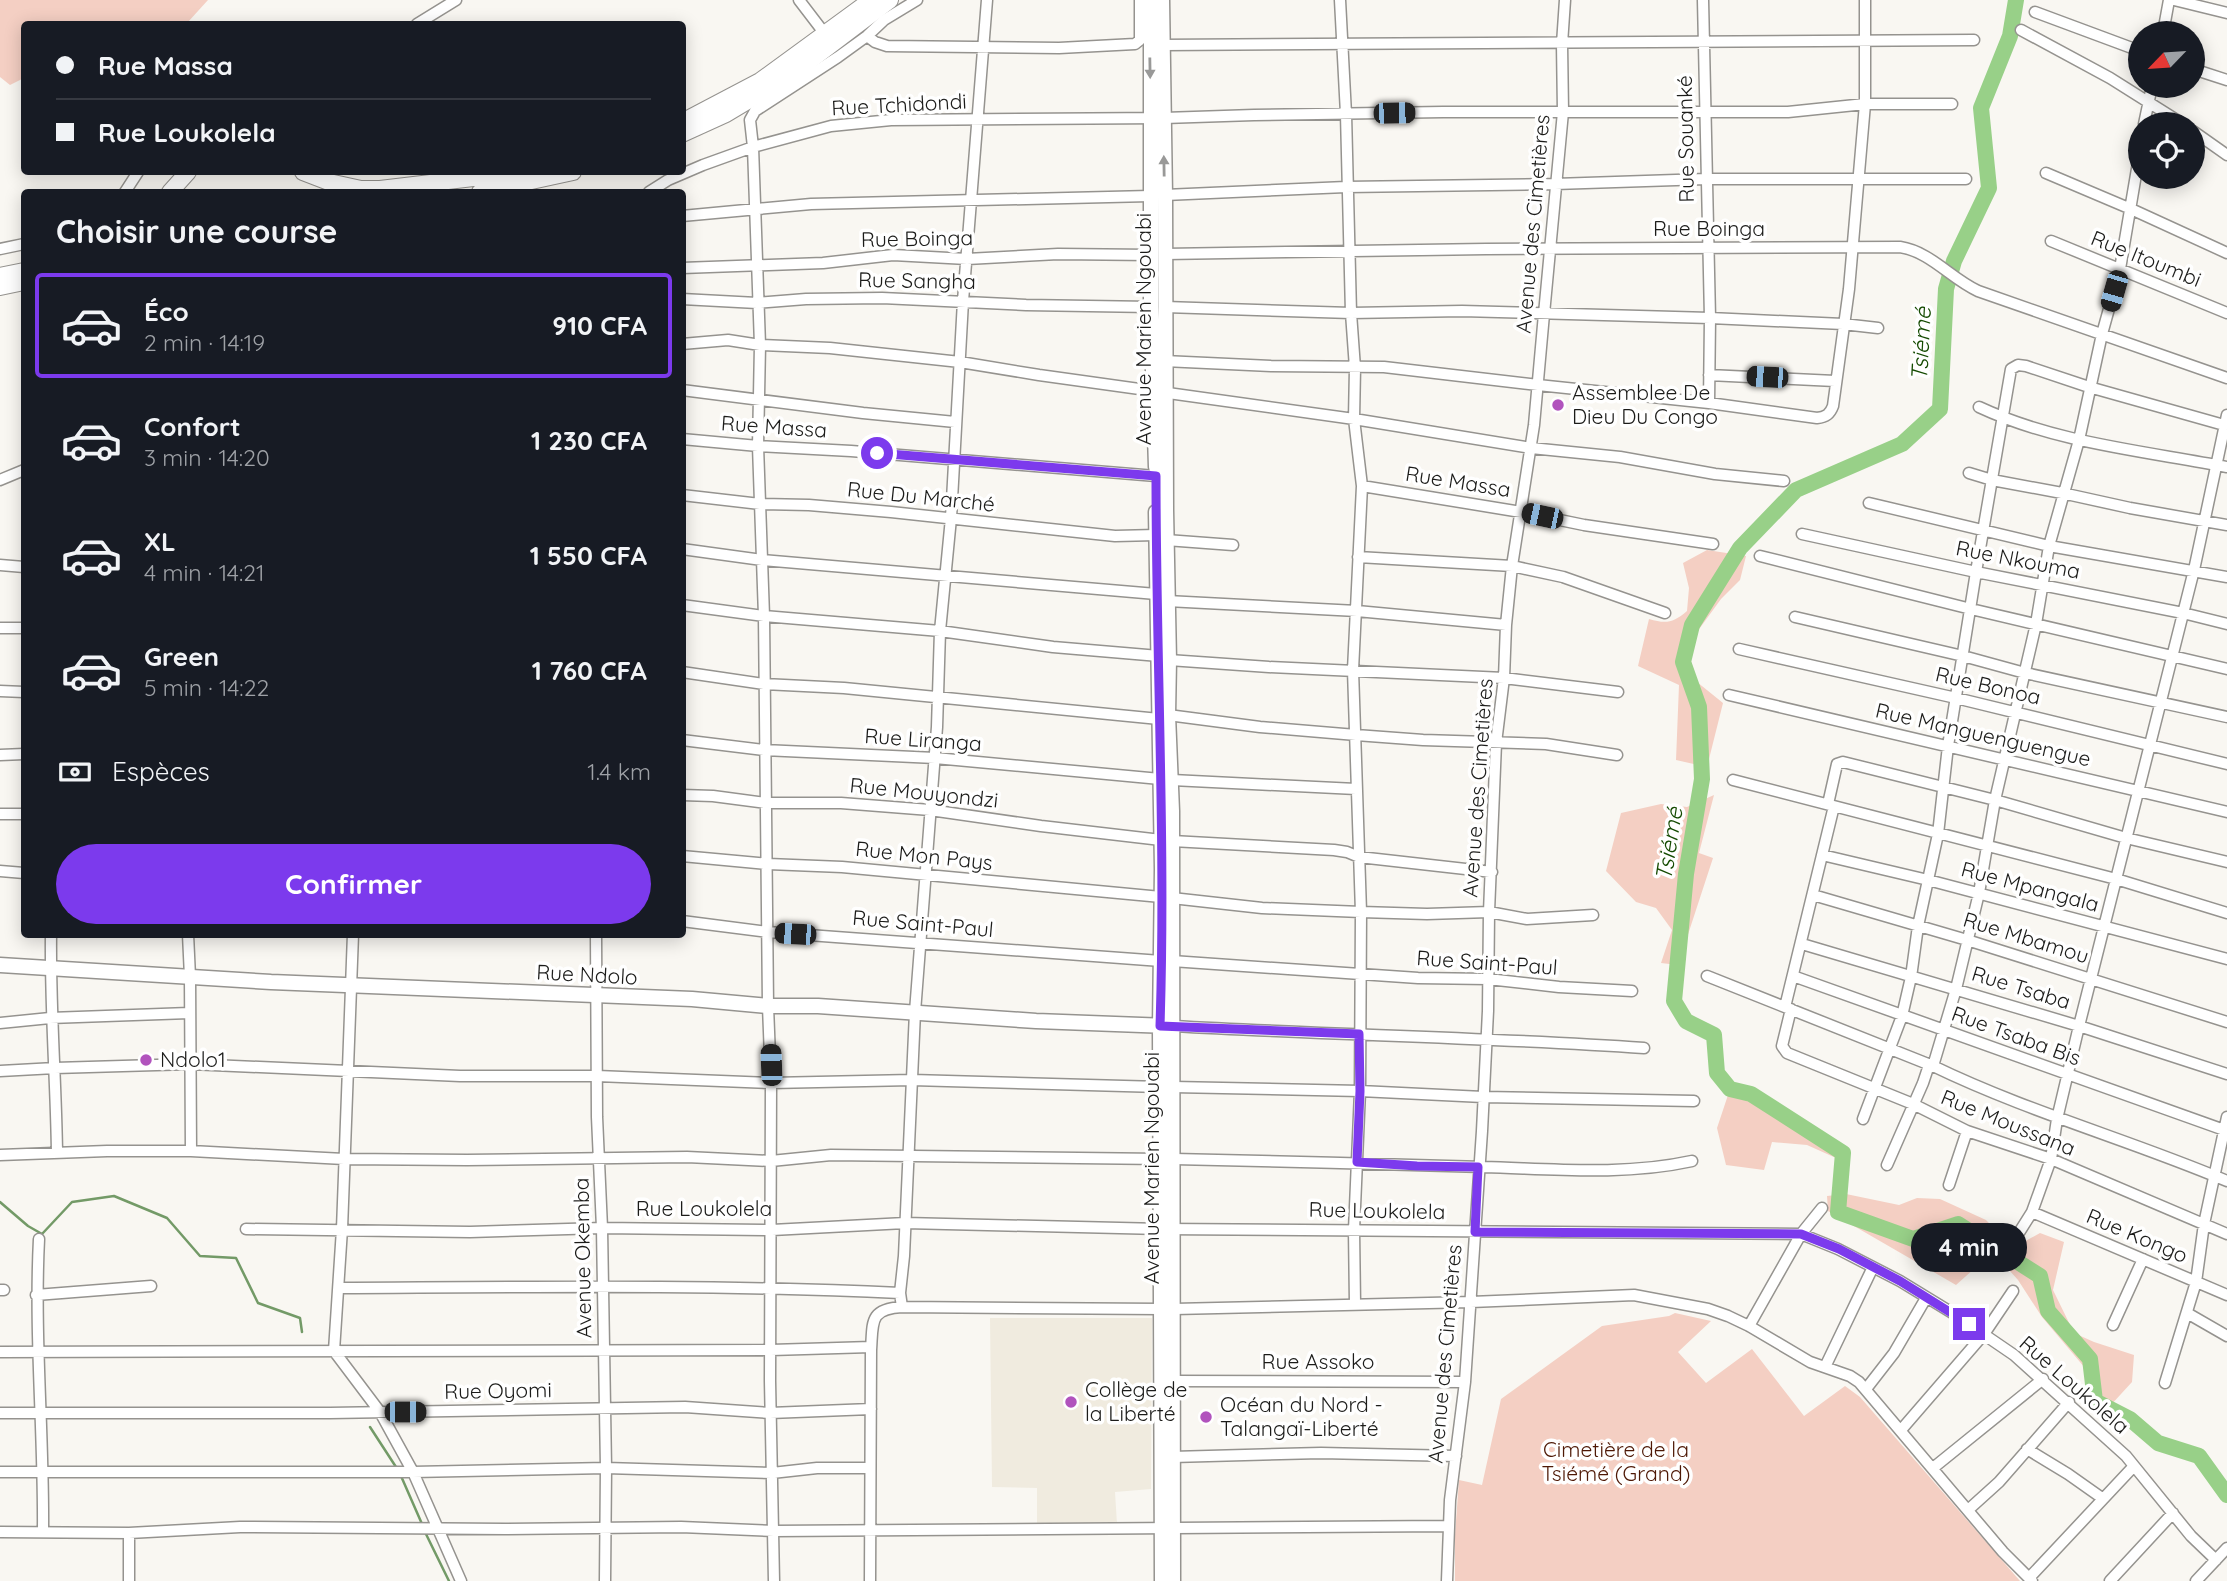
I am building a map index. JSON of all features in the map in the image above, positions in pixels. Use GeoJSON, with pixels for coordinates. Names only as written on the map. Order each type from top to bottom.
{"type":"FeatureCollection","features":[{"type":"Feature","properties":{"kind":"highway"},"geometry":{"type":"LineString","coordinates":[[686,120],[760,81],[871,0]]}},
{"type":"Feature","properties":{"kind":"highway"},"geometry":{"type":"LineString","coordinates":[[686,133],[748,102],[791,75],[890,0]]}},
{"type":"Feature","properties":{"kind":"highway"},"geometry":{"type":"LineString","coordinates":[[173,189],[185,175]]}},
{"type":"Feature","properties":{"kind":"highway"},"geometry":{"type":"LineString","coordinates":[[311,175],[360,189],[490,176]]}},
{"type":"Feature","properties":{"kind":"highway"},"geometry":{"type":"LineString","coordinates":[[434,189],[496,175]]}},
{"type":"Feature","properties":{"kind":"highway"},"geometry":{"type":"LineString","coordinates":[[495,189],[559,175]]}},
{"type":"Feature","properties":{"kind":"highway"},"geometry":{"type":"LineString","coordinates":[[0,276],[21,272]]}},
{"type":"Feature","properties":{"kind":"highway"},"geometry":{"type":"LineString","coordinates":[[0,287],[21,283]]}},
{"type":"Feature","properties":{"kind":"main road"},"geometry":{"type":"LineString","coordinates":[[1152,0],[1157,118]]}},
{"type":"Feature","properties":{"kind":"main road","name":"Avenue Marien Ngouabi"},"geometry":{"type":"LineString","coordinates":[[1162,0],[1163,45],[1157,118],[1158,307],[1164,361],[1159,392],[1167,840],[1168,1309],[1172,1381],[1168,1528],[1173,1581]]}},
{"type":"Feature","properties":{"kind":"main road"},"geometry":{"type":"LineString","coordinates":[[1158,307],[1156,476],[1161,538]]}},
{"type":"Feature","properties":{"kind":"main road","name":"Rue Ndolo"},"geometry":{"type":"LineString","coordinates":[[0,965],[352,985],[692,999],[768,1006],[818,1006],[1036,1021],[1166,1026]]}},
{"type":"Feature","properties":{"kind":"main road"},"geometry":{"type":"LineString","coordinates":[[1162,1581],[1168,1528],[1168,1309]]}},
{"type":"Feature","properties":{"kind":"street"},"geometry":{"type":"LineString","coordinates":[[422,21],[456,0]]}},
{"type":"Feature","properties":{"kind":"street"},"geometry":{"type":"LineString","coordinates":[[799,0],[825,34]]}},
{"type":"Feature","properties":{"kind":"street"},"geometry":{"type":"LineString","coordinates":[[774,1581],[768,864],[758,446],[760,345],[750,120],[755,111],[867,36],[884,20],[917,0]]}},
{"type":"Feature","properties":{"kind":"street"},"geometry":{"type":"LineString","coordinates":[[902,1307],[900,1293],[915,1012],[935,758],[940,631],[951,518],[963,301],[987,0]]}},
{"type":"Feature","properties":{"kind":"street"},"geometry":{"type":"LineString","coordinates":[[867,36],[875,43],[887,46],[1059,48],[1135,44],[1140,40],[1140,0]]}},
{"type":"Feature","properties":{"kind":"street"},"geometry":{"type":"LineString","coordinates":[[1340,0],[1355,368],[1354,419],[1362,486],[1353,670],[1361,912],[1360,1091],[1354,1230],[1355,1304]]}},
{"type":"Feature","properties":{"kind":"street","name":"Avenue des Cimetières"},"geometry":{"type":"LineString","coordinates":[[1447,1581],[1448,1526],[1465,1382],[1471,1302],[1483,1097],[1496,743],[1504,678],[1512,566],[1538,385],[1563,112],[1562,44],[1565,0]]}},
{"type":"Feature","properties":{"kind":"street","name":"Rue Souanké"},"geometry":{"type":"LineString","coordinates":[[1703,0],[1710,318],[1709,403]]}},
{"type":"Feature","properties":{"kind":"street"},"geometry":{"type":"LineString","coordinates":[[1164,361],[1384,367],[1825,417],[1833,406],[1853,248],[1865,104],[1865,0]]}},
{"type":"Feature","properties":{"kind":"street"},"geometry":{"type":"LineString","coordinates":[[2165,21],[2169,0]]}},
{"type":"Feature","properties":{"kind":"street"},"geometry":{"type":"LineString","coordinates":[[2174,0],[2227,13]]}},
{"type":"Feature","properties":{"kind":"street"},"geometry":{"type":"LineString","coordinates":[[2035,12],[2128,47]]}},
{"type":"Feature","properties":{"kind":"street"},"geometry":{"type":"LineString","coordinates":[[2021,30],[2165,112]]}},
{"type":"Feature","properties":{"kind":"street"},"geometry":{"type":"LineString","coordinates":[[1163,45],[1975,40]]}},
{"type":"Feature","properties":{"kind":"street"},"geometry":{"type":"LineString","coordinates":[[2205,73],[2227,80]]}},
{"type":"Feature","properties":{"kind":"street"},"geometry":{"type":"LineString","coordinates":[[2146,112],[2149,98]]}},
{"type":"Feature","properties":{"kind":"street","name":"Rue Tchidondi"},"geometry":{"type":"LineString","coordinates":[[686,172],[753,147],[831,126],[891,120],[1788,112],[1865,104],[1952,104]]}},
{"type":"Feature","properties":{"kind":"street"},"geometry":{"type":"LineString","coordinates":[[2205,139],[2227,155]]}},
{"type":"Feature","properties":{"kind":"street"},"geometry":{"type":"LineString","coordinates":[[2046,173],[2227,253]]}},
{"type":"Feature","properties":{"kind":"street","name":"Rue Tchidondi"},"geometry":{"type":"LineString","coordinates":[[654,189],[679,175]]}},
{"type":"Feature","properties":{"kind":"street"},"geometry":{"type":"LineString","coordinates":[[686,216],[811,204],[1158,196],[1346,187],[1555,184],[1706,178],[1966,180]]}},
{"type":"Feature","properties":{"kind":"street"},"geometry":{"type":"LineString","coordinates":[[1887,1165],[1945,1031],[1956,989],[1979,893],[1995,800],[2036,624],[2049,546],[2079,440],[2102,334],[2120,270],[2134,189]]}},
{"type":"Feature","properties":{"kind":"street","name":"Rue Itoumbi"},"geometry":{"type":"LineString","coordinates":[[2052,242],[2227,313]]}},
{"type":"Feature","properties":{"kind":"street"},"geometry":{"type":"LineString","coordinates":[[0,249],[21,245]]}},
{"type":"Feature","properties":{"kind":"street","name":"Rue Boinga"},"geometry":{"type":"LineString","coordinates":[[686,268],[823,263],[893,255],[967,259],[1058,254],[1900,247],[1912,249],[1978,291],[2227,378]]}},
{"type":"Feature","properties":{"kind":"street","name":"Rue Sangha"},"geometry":{"type":"LineString","coordinates":[[686,299],[757,303],[819,299],[963,301],[1351,313],[1462,311],[1710,318],[1878,328]]}},
{"type":"Feature","properties":{"kind":"street"},"geometry":{"type":"LineString","coordinates":[[686,344],[728,340],[960,362],[1354,419],[1531,448],[1630,458],[1701,472],[1784,481]]}},
{"type":"Feature","properties":{"kind":"street"},"geometry":{"type":"LineString","coordinates":[[1863,1119],[1902,1016],[1911,977],[1918,926],[1938,834],[1948,746],[2011,369],[2014,366],[2026,366],[2090,387],[2226,420],[2221,466],[2078,1026],[2051,1159],[2032,1212],[2015,1239]]}},
{"type":"Feature","properties":{"kind":"street"},"geometry":{"type":"LineString","coordinates":[[1709,375],[1835,381]]}},
{"type":"Feature","properties":{"kind":"street"},"geometry":{"type":"LineString","coordinates":[[686,391],[955,422]]}},
{"type":"Feature","properties":{"kind":"street"},"geometry":{"type":"LineString","coordinates":[[1979,407],[2004,418],[2079,440],[2221,466]]}},
{"type":"Feature","properties":{"kind":"street","name":"Rue Massa"},"geometry":{"type":"LineString","coordinates":[[686,439],[953,458],[1156,476]]}},
{"type":"Feature","properties":{"kind":"street"},"geometry":{"type":"LineString","coordinates":[[0,480],[21,471]]}},
{"type":"Feature","properties":{"kind":"street"},"geometry":{"type":"LineString","coordinates":[[1969,473],[2130,508],[2227,525]]}},
{"type":"Feature","properties":{"kind":"street","name":"Rue Massa"},"geometry":{"type":"LineString","coordinates":[[1362,486],[1584,525],[1713,544]]}},
{"type":"Feature","properties":{"kind":"street","name":"Rue Du Marché"},"geometry":{"type":"LineString","coordinates":[[686,495],[1233,545]]}},
{"type":"Feature","properties":{"kind":"street"},"geometry":{"type":"LineString","coordinates":[[1869,503],[2049,546],[2227,577]]}},
{"type":"Feature","properties":{"kind":"street","name":"Rue Nkouma"},"geometry":{"type":"LineString","coordinates":[[1802,534],[2227,624]]}},
{"type":"Feature","properties":{"kind":"street"},"geometry":{"type":"LineString","coordinates":[[686,550],[762,560],[1162,597],[1506,625]]}},
{"type":"Feature","properties":{"kind":"street"},"geometry":{"type":"LineString","coordinates":[[1760,556],[2227,669]]}},
{"type":"Feature","properties":{"kind":"street"},"geometry":{"type":"LineString","coordinates":[[1358,557],[1512,566],[1563,577],[1665,613]]}},
{"type":"Feature","properties":{"kind":"street"},"geometry":{"type":"LineString","coordinates":[[0,565],[21,567]]}},
{"type":"Feature","properties":{"kind":"street"},"geometry":{"type":"LineString","coordinates":[[686,606],[764,616],[940,631],[1053,647],[1164,658],[1269,667],[1504,678],[1618,692]]}},
{"type":"Feature","properties":{"kind":"street"},"geometry":{"type":"LineString","coordinates":[[1795,617],[2025,673],[2227,717]]}},
{"type":"Feature","properties":{"kind":"street"},"geometry":{"type":"LineString","coordinates":[[0,628],[21,628]]}},
{"type":"Feature","properties":{"kind":"street","name":"Rue Bonoa"},"geometry":{"type":"LineString","coordinates":[[1739,649],[2227,764]]}},
{"type":"Feature","properties":{"kind":"street"},"geometry":{"type":"LineString","coordinates":[[686,673],[764,684],[844,688],[1356,736],[1546,744],[1617,755]]}},
{"type":"Feature","properties":{"kind":"street"},"geometry":{"type":"LineString","coordinates":[[0,691],[21,692]]}},
{"type":"Feature","properties":{"kind":"street","name":"Rue Manguenguengue"},"geometry":{"type":"LineString","coordinates":[[1729,695],[2227,812]]}},
{"type":"Feature","properties":{"kind":"street","name":"Rue Liranga"},"geometry":{"type":"LineString","coordinates":[[686,740],[764,750],[935,758],[1166,780],[1356,789]]}},
{"type":"Feature","properties":{"kind":"street"},"geometry":{"type":"LineString","coordinates":[[0,755],[21,754]]}},
{"type":"Feature","properties":{"kind":"street"},"geometry":{"type":"LineString","coordinates":[[1788,1008],[1822,855],[1837,764],[1840,762],[2227,862]]}},
{"type":"Feature","properties":{"kind":"street"},"geometry":{"type":"LineString","coordinates":[[1733,780],[2116,879],[2227,913]]}},
{"type":"Feature","properties":{"kind":"street","name":"Rue Mouyondzi"},"geometry":{"type":"LineString","coordinates":[[686,795],[766,803],[841,803],[929,810],[1167,840],[1334,850],[1359,857],[1492,872]]}},
{"type":"Feature","properties":{"kind":"street"},"geometry":{"type":"LineString","coordinates":[[0,814],[21,814]]}},
{"type":"Feature","properties":{"kind":"street","name":"Rue Mpangala"},"geometry":{"type":"LineString","coordinates":[[1822,855],[1979,893],[2227,959]]}},
{"type":"Feature","properties":{"kind":"street","name":"Rue Mon Pays"},"geometry":{"type":"LineString","coordinates":[[686,856],[842,867],[1262,908],[1427,914],[1489,912],[1527,919],[1593,915]]}},
{"type":"Feature","properties":{"kind":"street"},"geometry":{"type":"LineString","coordinates":[[0,871],[21,873]]}},
{"type":"Feature","properties":{"kind":"street","name":"Rue Mbamou"},"geometry":{"type":"LineString","coordinates":[[1813,895],[2091,978],[2227,1022]]}},
{"type":"Feature","properties":{"kind":"street","name":"Rue Saint-Paul"},"geometry":{"type":"LineString","coordinates":[[686,922],[768,932],[920,944],[1419,978],[1488,979],[1632,991]]}},
{"type":"Feature","properties":{"kind":"street"},"geometry":{"type":"LineString","coordinates":[[51,938],[50,1018],[55,1068],[57,1153]]}},
{"type":"Feature","properties":{"kind":"street"},"geometry":{"type":"LineString","coordinates":[[188,938],[191,1151]]}},
{"type":"Feature","properties":{"kind":"street"},"geometry":{"type":"LineString","coordinates":[[354,938],[342,1229],[334,1351],[380,1412],[413,1472],[461,1581]]}},
{"type":"Feature","properties":{"kind":"street","name":"Avenue Okemba"},"geometry":{"type":"LineString","coordinates":[[596,938],[606,1468],[605,1581]]}},
{"type":"Feature","properties":{"kind":"street","name":"Rue Tsaba"},"geometry":{"type":"LineString","coordinates":[[1802,944],[2078,1026],[2227,1074]]}},
{"type":"Feature","properties":{"kind":"street"},"geometry":{"type":"LineString","coordinates":[[1707,976],[2057,1119],[2227,1181]]}},
{"type":"Feature","properties":{"kind":"street","name":"Rue Tsaba Bis"},"geometry":{"type":"LineString","coordinates":[[1793,976],[2226,1130]]}},
{"type":"Feature","properties":{"kind":"street","name":"Rue Moussana"},"geometry":{"type":"LineString","coordinates":[[1788,1008],[1782,1046],[1787,1053],[1913,1104],[1967,1131],[2051,1159],[2227,1234]]}},
{"type":"Feature","properties":{"kind":"street"},"geometry":{"type":"LineString","coordinates":[[0,1023],[50,1018],[189,1013]]}},
{"type":"Feature","properties":{"kind":"street"},"geometry":{"type":"LineString","coordinates":[[1166,1026],[1644,1048]]}},
{"type":"Feature","properties":{"kind":"street"},"geometry":{"type":"LineString","coordinates":[[0,1071],[190,1064],[460,1076],[597,1076],[771,1083],[912,1080],[1695,1101]]}},
{"type":"Feature","properties":{"kind":"street"},"geometry":{"type":"LineString","coordinates":[[2165,1383],[2196,1282],[2204,1224],[2227,1117]]}},
{"type":"Feature","properties":{"kind":"street"},"geometry":{"type":"LineString","coordinates":[[1949,1185],[1967,1131]]}},
{"type":"Feature","properties":{"kind":"street"},"geometry":{"type":"LineString","coordinates":[[0,1155],[191,1151],[344,1159],[687,1157],[771,1161],[831,1155],[909,1155],[1357,1162],[1619,1171],[1692,1161]]}},
{"type":"Feature","properties":{"kind":"street"},"geometry":{"type":"LineString","coordinates":[[1749,1326],[1801,1234],[1822,1209]]}},
{"type":"Feature","properties":{"kind":"street","name":"Rue Kongo"},"geometry":{"type":"LineString","coordinates":[[2032,1212],[2227,1295]]}},
{"type":"Feature","properties":{"kind":"street","name":"Rue Loukolela"},"geometry":{"type":"LineString","coordinates":[[246,1229],[470,1232],[602,1228],[772,1230],[905,1223],[1167,1229],[1801,1234],[1839,1249],[1873,1267],[2014,1355],[2126,1456],[2172,1513],[2216,1560]]}},
{"type":"Feature","properties":{"kind":"street"},"geometry":{"type":"LineString","coordinates":[[39,1238],[36,1295],[44,1473],[43,1531]]}},
{"type":"Feature","properties":{"kind":"street"},"geometry":{"type":"LineString","coordinates":[[2113,1325],[2143,1259]]}},
{"type":"Feature","properties":{"kind":"street"},"geometry":{"type":"LineString","coordinates":[[1825,1367],[1873,1267]]}},
{"type":"Feature","properties":{"kind":"street"},"geometry":{"type":"LineString","coordinates":[[36,1295],[151,1286]]}},
{"type":"Feature","properties":{"kind":"street"},"geometry":{"type":"LineString","coordinates":[[339,1288],[770,1287],[900,1293]]}},
{"type":"Feature","properties":{"kind":"street"},"geometry":{"type":"LineString","coordinates":[[1901,1430],[1984,1334],[2013,1291]]}},
{"type":"Feature","properties":{"kind":"street"},"geometry":{"type":"LineString","coordinates":[[870,1581],[871,1347],[875,1317],[883,1310],[902,1307],[1168,1309],[1471,1302],[1634,1295],[1708,1309],[1749,1326],[1795,1354],[1850,1376],[1866,1389],[2003,1552],[2031,1580],[2102,1498],[2134,1466]]}},
{"type":"Feature","properties":{"kind":"street"},"geometry":{"type":"LineString","coordinates":[[1866,1389],[1898,1347],[1926,1298]]}},
{"type":"Feature","properties":{"kind":"street"},"geometry":{"type":"LineString","coordinates":[[2187,1314],[2227,1336]]}},
{"type":"Feature","properties":{"kind":"street"},"geometry":{"type":"LineString","coordinates":[[0,1352],[771,1350],[871,1347]]}},
{"type":"Feature","properties":{"kind":"street"},"geometry":{"type":"LineString","coordinates":[[1933,1468],[2042,1379]]}},
{"type":"Feature","properties":{"kind":"street","name":"Rue Assoko"},"geometry":{"type":"LineString","coordinates":[[1172,1381],[1465,1382]]}},
{"type":"Feature","properties":{"kind":"street"},"geometry":{"type":"LineString","coordinates":[[1968,1510],[1999,1482],[2069,1402]]}},
{"type":"Feature","properties":{"kind":"street","name":"Rue Oyomi"},"geometry":{"type":"LineString","coordinates":[[0,1413],[380,1412],[685,1407],[771,1413],[871,1409]]}},
{"type":"Feature","properties":{"kind":"street"},"geometry":{"type":"LineString","coordinates":[[2027,1449],[2102,1498]]}},
{"type":"Feature","properties":{"kind":"street"},"geometry":{"type":"LineString","coordinates":[[1172,1457],[1321,1453],[1455,1456]]}},
{"type":"Feature","properties":{"kind":"street"},"geometry":{"type":"LineString","coordinates":[[0,1472],[413,1472],[606,1468],[772,1473],[817,1468],[870,1468]]}},
{"type":"Feature","properties":{"kind":"street"},"geometry":{"type":"LineString","coordinates":[[2110,1581],[2172,1513]]}},
{"type":"Feature","properties":{"kind":"street"},"geometry":{"type":"LineString","coordinates":[[0,1532],[129,1533],[240,1527],[606,1527],[774,1531],[870,1528],[1448,1526]]}},
{"type":"Feature","properties":{"kind":"street"},"geometry":{"type":"LineString","coordinates":[[129,1533],[129,1581]]}},
{"type":"Feature","properties":{"kind":"street"},"geometry":{"type":"LineString","coordinates":[[2196,1581],[2227,1548]]}},
{"type":"Feature","properties":{"kind":"shaded area","name":"Collège de la Liberté"},"geometry":{"type":"Polygon","coordinates":[[[990,1318],[1152,1318],[1151,1489],[1115,1492],[1117,1524],[1037,1524],[1037,1488],[992,1487],[990,1318]]]}},
{"type":"Feature","properties":{"kind":"green space"},"geometry":{"type":"Polygon","coordinates":[[[0,0],[208,0],[189,21],[21,21],[21,80],[10,85],[0,77],[0,0]]]}},
{"type":"Feature","properties":{"kind":"green space"},"geometry":{"type":"Polygon","coordinates":[[[1707,550],[1746,556],[1740,580],[1721,599],[1697,632],[1690,658],[1697,682],[1723,703],[1707,767],[1676,760],[1679,685],[1638,666],[1649,619],[1669,621],[1687,611],[1689,588],[1683,563],[1707,550]]]}},
{"type":"Feature","properties":{"kind":"green space"},"geometry":{"type":"Polygon","coordinates":[[[1714,795],[1699,853],[1713,858],[1678,965],[1661,963],[1672,930],[1656,908],[1636,902],[1606,871],[1621,813],[1661,804],[1687,807],[1714,795]]]}},
{"type":"Feature","properties":{"kind":"green space"},"geometry":{"type":"Polygon","coordinates":[[[1730,1089],[1836,1141],[1836,1158],[1807,1145],[1772,1142],[1764,1170],[1726,1165],[1717,1128],[1730,1089]]]}},
{"type":"Feature","properties":{"kind":"green space"},"geometry":{"type":"Polygon","coordinates":[[[1846,1194],[1899,1205],[1917,1198],[1940,1199],[1986,1220],[2013,1248],[2040,1233],[2064,1242],[2053,1290],[2074,1333],[2134,1355],[2132,1382],[2099,1418],[2086,1393],[2085,1368],[2042,1317],[2018,1280],[1993,1252],[1956,1285],[1828,1211],[1827,1196],[1846,1194]]]}},
{"type":"Feature","properties":{"kind":"green space","name":"Cimetière de la Tsiémé (Grand)"},"geometry":{"type":"Polygon","coordinates":[[[1675,1313],[1711,1321],[1678,1352],[1706,1383],[1752,1349],[1804,1416],[1845,1386],[1860,1397],[2020,1581],[1455,1581],[1459,1480],[1482,1485],[1501,1399],[1602,1326],[1675,1313]]]}},
{"type":"Feature","properties":{"kind":"waterway","name":"Tsiémé"},"geometry":{"type":"LineString","coordinates":[[2016,0],[2010,36],[1981,108],[1989,188],[1954,261],[1946,289],[1940,409],[1902,444],[1796,490],[1740,548],[1692,625],[1683,662],[1699,707],[1702,779],[1686,874],[1674,1001],[1686,1021],[1714,1035],[1717,1073],[1730,1089],[1751,1094],[1843,1153],[1838,1212],[1913,1239],[1958,1224],[2040,1276],[2048,1311],[2090,1359],[2095,1401],[2130,1419],[2158,1443],[2199,1456],[2227,1495]]}},
{"type":"Feature","properties":{"kind":"waterway"},"geometry":{"type":"LineString","coordinates":[[0,1202],[28,1226],[42,1234],[72,1202],[114,1196],[167,1218],[200,1256],[236,1258],[258,1303],[300,1318],[302,1332]]}},
{"type":"Feature","properties":{"kind":"waterway"},"geometry":{"type":"LineString","coordinates":[[370,1427],[396,1467]]}},
{"type":"Feature","properties":{"kind":"waterway"},"geometry":{"type":"LineString","coordinates":[[401,1476],[422,1524]]}},
{"type":"Feature","properties":{"kind":"waterway"},"geometry":{"type":"LineString","coordinates":[[424,1530],[449,1581]]}},
{"type":"Feature","properties":{"kind":"place","name":"Assemblee De Dieu Du Congo"},"geometry":{"type":"Point","coordinates":[1558,405]}},
{"type":"Feature","properties":{"kind":"place","name":"Ndolo1"},"geometry":{"type":"Point","coordinates":[146,1060]}},
{"type":"Feature","properties":{"kind":"place","name":"Collège de la Liberté"},"geometry":{"type":"Point","coordinates":[1071,1402]}},
{"type":"Feature","properties":{"kind":"place","name":"Océan du Nord - Talangaï-Liberté"},"geometry":{"type":"Point","coordinates":[1206,1417]}},
{"type":"Feature","properties":{"kind":"route"},"geometry":{"type":"LineString","coordinates":[[877,453],[1156,476],[1162,869],[1160,1026],[1359,1034],[1357,1162],[1478,1167],[1475,1232],[1801,1234],[1839,1249],[1900,1281],[1969,1324]]}}]}
